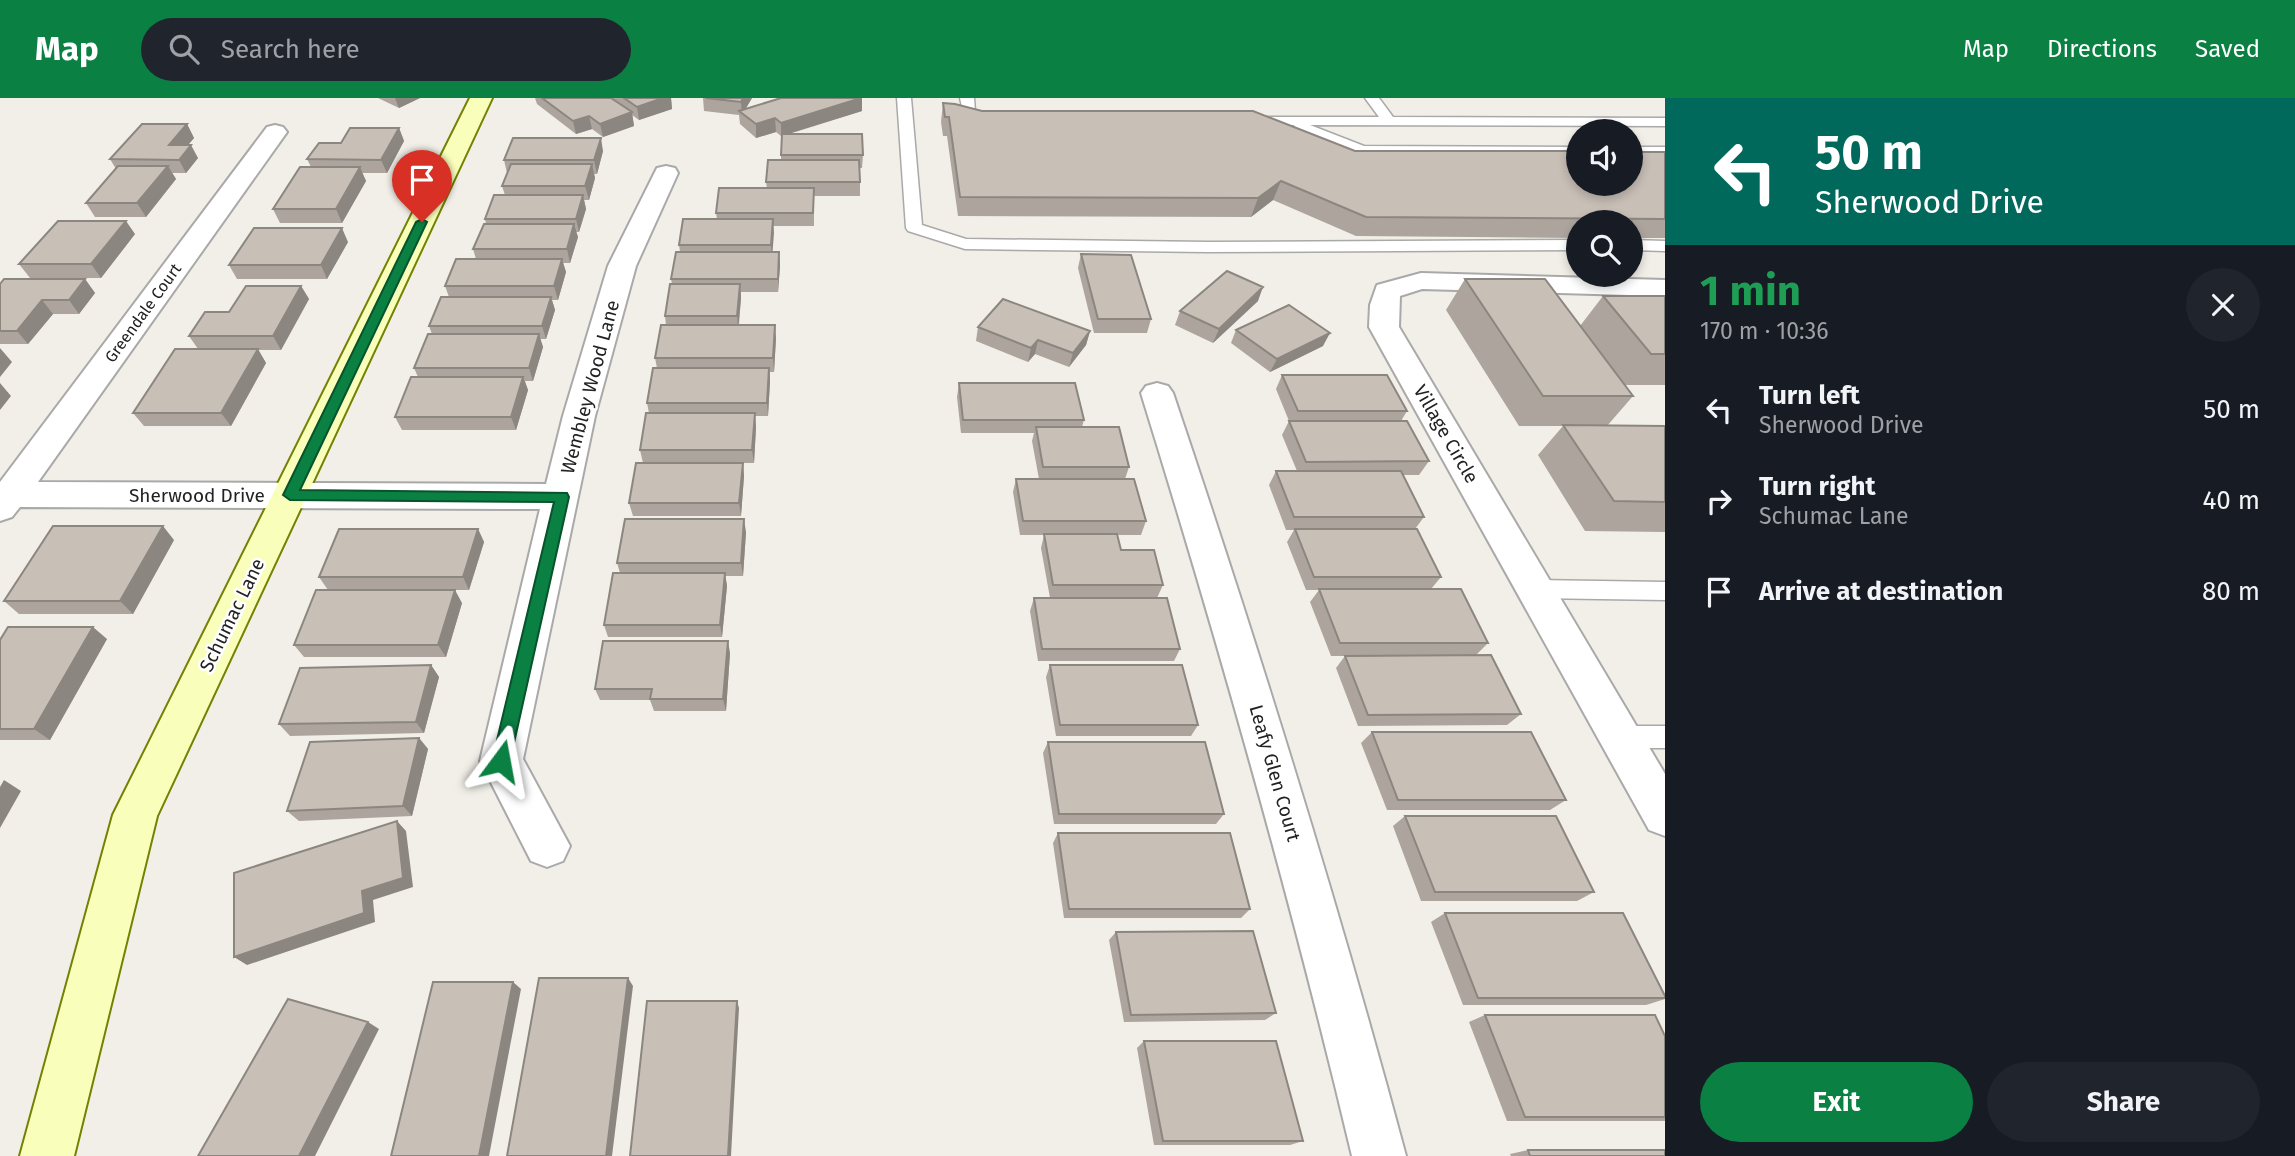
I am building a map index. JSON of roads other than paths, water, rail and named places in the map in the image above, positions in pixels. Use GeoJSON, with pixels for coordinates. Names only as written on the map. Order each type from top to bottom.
{"type":"FeatureCollection","features":[{"type":"Feature","properties":{"kind":"street","name":"Schumac Lane"},"geometry":{"type":"LineString","coordinates":[[47,1156],[135,815],[481,98]]}},
{"type":"Feature","properties":{"kind":"street","name":"Greendale Court"},"geometry":{"type":"LineString","coordinates":[[3,499],[275,132]]}},
{"type":"Feature","properties":{"kind":"street","name":"Wembley Wood Lane"},"geometry":{"type":"LineString","coordinates":[[547,846],[501,761],[579,416],[622,266],[666,173]]}},
{"type":"Feature","properties":{"kind":"street","name":"Village Circle"},"geometry":{"type":"LineString","coordinates":[[1665,288],[1421,281],[1387,291],[1384,305],[1384,327],[1665,815]]}},
{"type":"Feature","properties":{"kind":"street","name":"Leafy Glen Court"},"geometry":{"type":"LineString","coordinates":[[1157,393],[1239,646],[1379,1156]]}},
{"type":"Feature","properties":{"kind":"street","name":"Sherwood Drive"},"geometry":{"type":"LineString","coordinates":[[3,499],[290,495],[562,497]]}},
{"type":"Feature","properties":{"kind":"lane"},"geometry":{"type":"LineString","coordinates":[[904,98],[914,228],[965,244],[1208,247],[1566,245]]}},
{"type":"Feature","properties":{"kind":"lane"},"geometry":{"type":"LineString","coordinates":[[967,98],[969,113],[989,122],[1003,121]]}},
{"type":"Feature","properties":{"kind":"lane"},"geometry":{"type":"LineString","coordinates":[[1372,98],[1389,121]]}},
{"type":"Feature","properties":{"kind":"lane"},"geometry":{"type":"LineString","coordinates":[[1233,121],[1665,122]]}},
{"type":"Feature","properties":{"kind":"lane"},"geometry":{"type":"LineString","coordinates":[[1287,121],[1362,150],[1566,151]]}},
{"type":"Feature","properties":{"kind":"lane"},"geometry":{"type":"LineString","coordinates":[[1643,151],[1665,151]]}},
{"type":"Feature","properties":{"kind":"lane"},"geometry":{"type":"LineString","coordinates":[[1643,246],[1665,246]]}},
{"type":"Feature","properties":{"kind":"lane"},"geometry":{"type":"LineString","coordinates":[[1535,589],[1665,591]]}},
{"type":"Feature","properties":{"kind":"lane"},"geometry":{"type":"LineString","coordinates":[[1620,737],[1665,737]]}}]}
